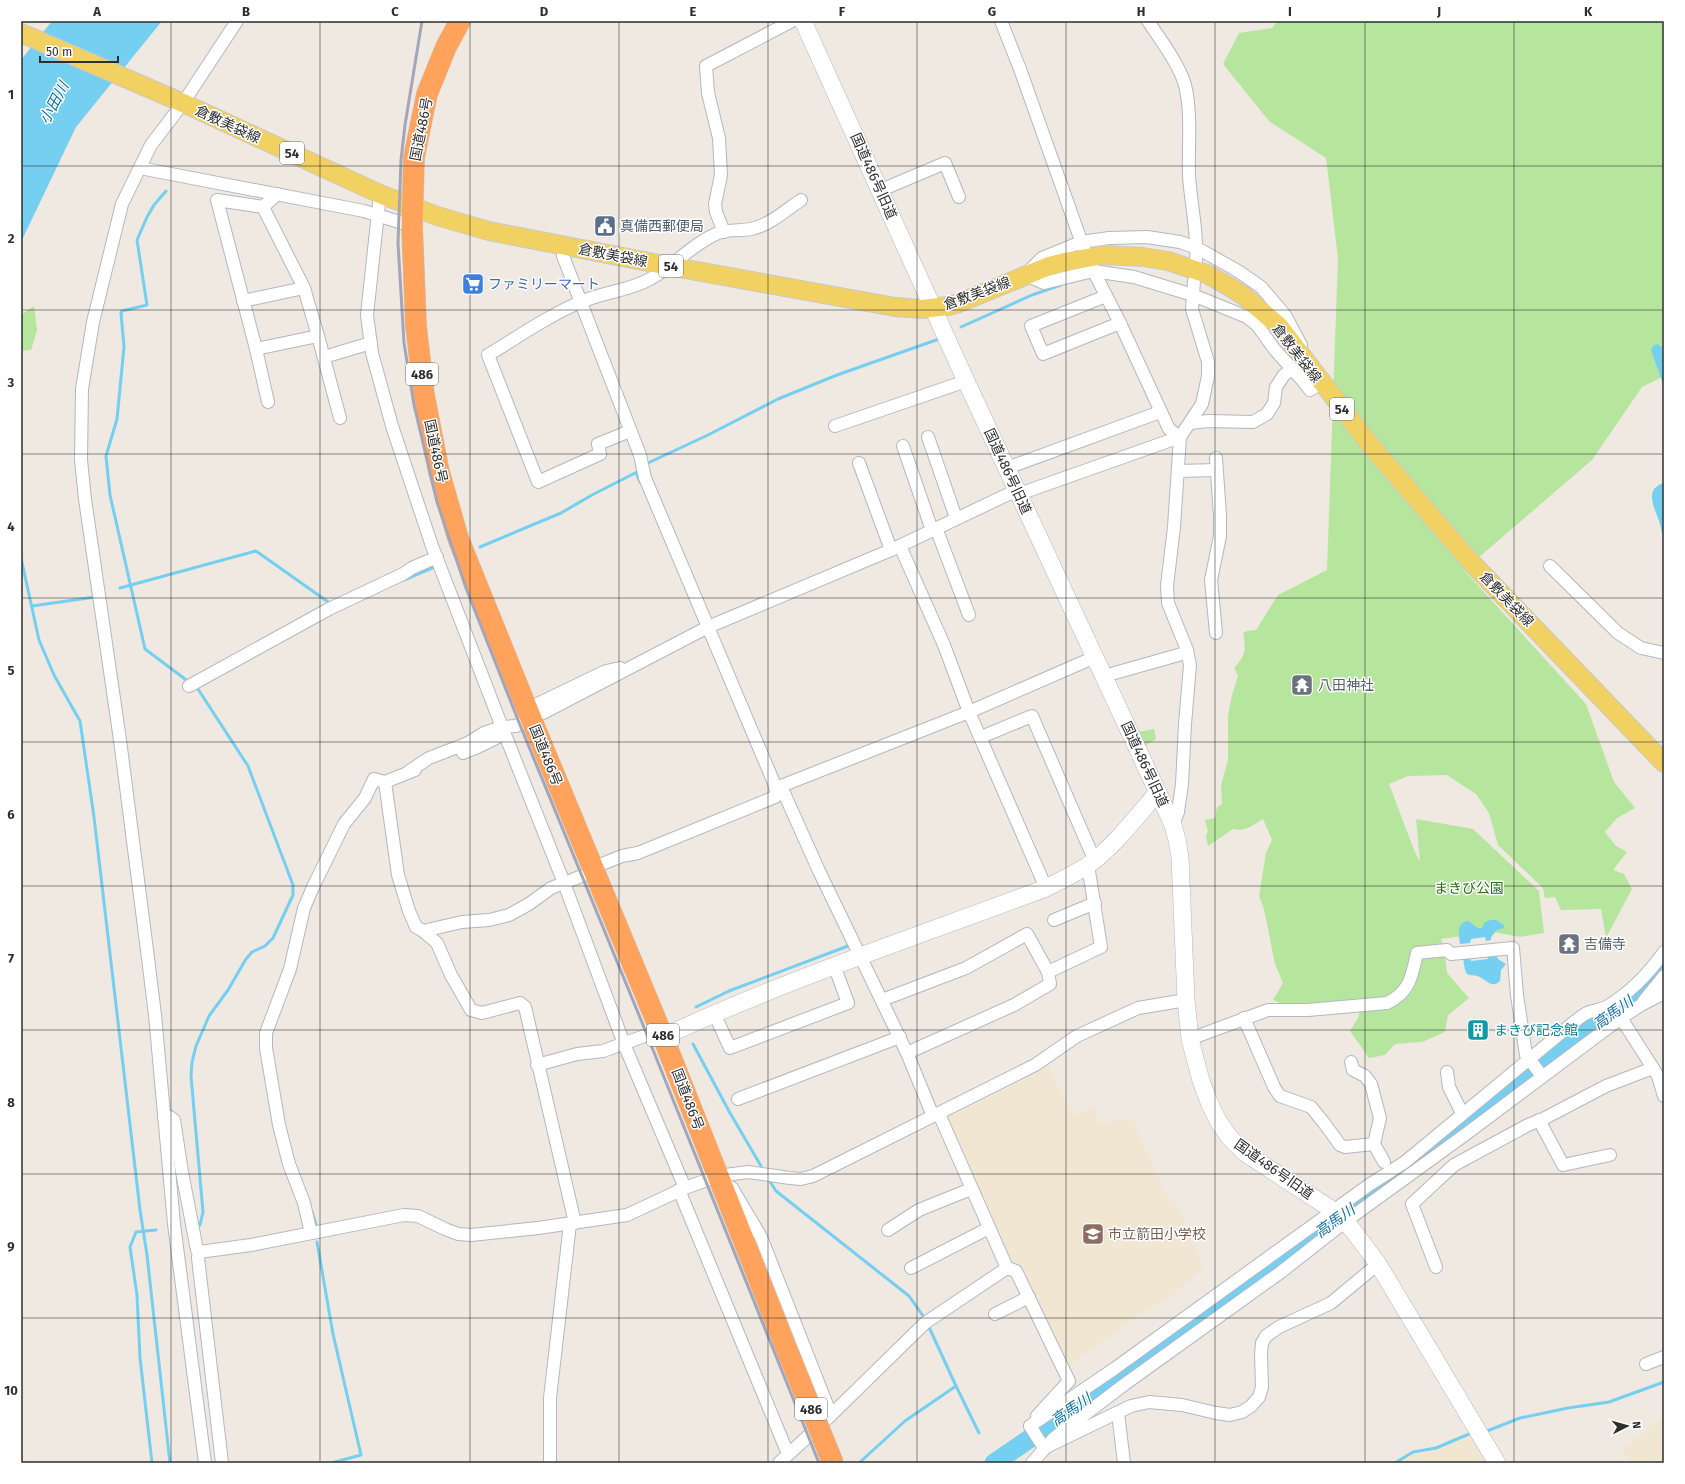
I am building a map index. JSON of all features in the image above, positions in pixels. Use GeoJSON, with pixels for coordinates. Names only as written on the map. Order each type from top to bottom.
{"type":"FeatureCollection","features":[{"type":"Feature","properties":{"kind":"highway","name":"国道486号"},"geometry":{"type":"LineString","coordinates":[[460,21],[446,47],[427,94],[414,156],[412,226],[417,334],[424,395],[439,472],[458,538],[534,713],[593,870],[662,1033],[833,1463]]}},
{"type":"Feature","properties":{"kind":"main road","name":"倉敷美袋線"},"geometry":{"type":"LineString","coordinates":[[21,33],[178,101],[380,194],[437,216],[489,231],[669,266],[912,309],[933,308],[959,303],[1025,275],[1065,262],[1103,256],[1143,256],[1168,261],[1207,274],[1244,296],[1279,326],[1316,377],[1371,446],[1470,561],[1664,763]]}},
{"type":"Feature","properties":{"kind":"street"},"geometry":{"type":"LineString","coordinates":[[205,1463],[177,1247],[155,1015],[148,958],[119,732],[85,500],[81,460],[80,422],[82,389],[93,322],[122,204],[151,145],[178,101],[237,21]]}},
{"type":"Feature","properties":{"kind":"street"},"geometry":{"type":"LineString","coordinates":[[724,232],[716,212],[715,204],[721,175],[719,144],[717,128],[708,93],[706,66],[792,21]]}},
{"type":"Feature","properties":{"kind":"street","name":"国道486号旧道"},"geometry":{"type":"LineString","coordinates":[[803,21],[881,190],[966,381],[1172,825],[1177,840],[1180,857],[1186,1000],[1190,1039],[1196,1066],[1209,1102],[1218,1121],[1230,1138],[1245,1153],[1339,1216],[1378,1264],[1497,1463]]}},
{"type":"Feature","properties":{"kind":"street"},"geometry":{"type":"LineString","coordinates":[[1001,21],[1020,69],[1083,247]]}},
{"type":"Feature","properties":{"kind":"street"},"geometry":{"type":"LineString","coordinates":[[1148,21],[1170,55],[1184,83],[1188,104],[1190,176],[1197,248],[1196,262]]}},
{"type":"Feature","properties":{"kind":"street"},"geometry":{"type":"LineString","coordinates":[[881,190],[945,163],[959,197]]}},
{"type":"Feature","properties":{"kind":"street"},"geometry":{"type":"LineString","coordinates":[[140,168],[364,211],[412,226]]}},
{"type":"Feature","properties":{"kind":"street"},"geometry":{"type":"LineString","coordinates":[[263,207],[277,194]]}},
{"type":"Feature","properties":{"kind":"street"},"geometry":{"type":"LineString","coordinates":[[380,194],[367,315],[371,343],[392,426],[500,732],[564,883],[624,1044],[788,1454]]}},
{"type":"Feature","properties":{"kind":"street"},"geometry":{"type":"LineString","coordinates":[[263,207],[217,200],[256,349],[268,402]]}},
{"type":"Feature","properties":{"kind":"street"},"geometry":{"type":"LineString","coordinates":[[630,431],[598,444],[600,454],[538,482],[488,355],[581,302],[642,283],[650,279],[683,254],[717,234],[752,229],[761,226],[801,200]]}},
{"type":"Feature","properties":{"kind":"street"},"geometry":{"type":"LineString","coordinates":[[263,207],[304,288],[340,418]]}},
{"type":"Feature","properties":{"kind":"street"},"geometry":{"type":"LineString","coordinates":[[1147,237],[1180,242],[1197,248],[1238,271],[1261,287],[1285,315],[1295,332],[1316,377],[1310,390],[1275,350],[1257,325],[1247,317],[1192,295],[1134,277],[1092,269],[1044,283],[1025,275],[1042,258],[1083,247],[1109,238],[1147,237]]}},
{"type":"Feature","properties":{"kind":"street"},"geometry":{"type":"LineString","coordinates":[[563,245],[563,256],[640,455],[645,478],[705,629],[776,793]]}},
{"type":"Feature","properties":{"kind":"street"},"geometry":{"type":"LineString","coordinates":[[1092,269],[1120,323],[1160,412],[1169,429],[1180,437]]}},
{"type":"Feature","properties":{"kind":"street"},"geometry":{"type":"LineString","coordinates":[[1172,825],[1178,812],[1182,784],[1190,665],[1187,650],[1168,603],[1167,586],[1179,472],[1180,437],[1202,404],[1208,376],[1208,362],[1192,309],[1194,281]]}},
{"type":"Feature","properties":{"kind":"street"},"geometry":{"type":"LineString","coordinates":[[243,301],[304,288]]}},
{"type":"Feature","properties":{"kind":"street"},"geometry":{"type":"LineString","coordinates":[[1106,296],[1032,326],[1043,354],[1120,323]]}},
{"type":"Feature","properties":{"kind":"street"},"geometry":{"type":"LineString","coordinates":[[256,349],[318,336]]}},
{"type":"Feature","properties":{"kind":"street"},"geometry":{"type":"LineString","coordinates":[[324,357],[371,343]]}},
{"type":"Feature","properties":{"kind":"street"},"geometry":{"type":"LineString","coordinates":[[1190,423],[1209,421],[1253,422],[1267,414],[1274,403],[1276,387],[1284,375],[1292,369]]}},
{"type":"Feature","properties":{"kind":"street"},"geometry":{"type":"LineString","coordinates":[[836,426],[966,381]]}},
{"type":"Feature","properties":{"kind":"street"},"geometry":{"type":"LineString","coordinates":[[1007,468],[1160,412]]}},
{"type":"Feature","properties":{"kind":"street"},"geometry":{"type":"LineString","coordinates":[[928,437],[956,518]]}},
{"type":"Feature","properties":{"kind":"street"},"geometry":{"type":"LineString","coordinates":[[534,713],[705,629],[895,548],[956,518],[1018,492],[1180,437]]}},
{"type":"Feature","properties":{"kind":"street"},"geometry":{"type":"LineString","coordinates":[[903,446],[968,615]]}},
{"type":"Feature","properties":{"kind":"street"},"geometry":{"type":"LineString","coordinates":[[859,463],[895,548],[944,645],[969,712],[1046,888]]}},
{"type":"Feature","properties":{"kind":"street"},"geometry":{"type":"LineString","coordinates":[[1179,472],[1216,464],[1220,515],[1220,536],[1212,580],[1216,633]]}},
{"type":"Feature","properties":{"kind":"street"},"geometry":{"type":"LineString","coordinates":[[191,684],[335,606],[437,557]]}},
{"type":"Feature","properties":{"kind":"street"},"geometry":{"type":"LineString","coordinates":[[1550,566],[1618,633],[1641,648],[1664,652]]}},
{"type":"Feature","properties":{"kind":"street"},"geometry":{"type":"LineString","coordinates":[[1104,676],[1182,654],[1187,650]]}},
{"type":"Feature","properties":{"kind":"street"},"geometry":{"type":"LineString","coordinates":[[423,931],[462,922],[489,920],[509,915],[529,904],[551,888],[593,870],[602,864],[622,856],[638,853],[1095,657]]}},
{"type":"Feature","properties":{"kind":"street"},"geometry":{"type":"LineString","coordinates":[[311,1233],[304,1203],[285,1150],[266,1048],[266,1033],[290,969],[304,908],[344,824],[365,798],[374,779],[385,782],[408,772],[429,758],[468,743],[484,733],[500,732],[516,726],[534,713],[606,671],[632,666]]}},
{"type":"Feature","properties":{"kind":"street"},"geometry":{"type":"LineString","coordinates":[[981,737],[1032,716],[1091,862],[1101,947],[1048,972]]}},
{"type":"Feature","properties":{"kind":"street"},"geometry":{"type":"LineString","coordinates":[[385,782],[398,875],[409,911],[416,927],[423,931],[436,943],[450,975],[471,1010],[482,1013],[518,1004],[523,1005],[526,1011],[537,1065],[552,1121],[572,1224],[550,1398],[550,1463]]}},
{"type":"Feature","properties":{"kind":"street"},"geometry":{"type":"LineString","coordinates":[[537,1065],[577,1054],[603,1051],[662,1033],[860,955],[1046,888],[1070,876],[1091,862],[1106,849],[1158,792]]}},
{"type":"Feature","properties":{"kind":"street"},"geometry":{"type":"LineString","coordinates":[[776,793],[784,793],[819,871],[900,1037],[1007,1268]]}},
{"type":"Feature","properties":{"kind":"street"},"geometry":{"type":"LineString","coordinates":[[1054,920],[1095,903]]}},
{"type":"Feature","properties":{"kind":"street"},"geometry":{"type":"LineString","coordinates":[[882,1000],[966,968],[1027,934],[1048,972],[1050,984],[1014,1005],[907,1053]]}},
{"type":"Feature","properties":{"kind":"street"},"geometry":{"type":"LineString","coordinates":[[1190,1039],[1268,1010],[1308,1010],[1387,1003],[1398,998],[1411,979],[1417,953],[1446,950],[1451,954],[1514,948],[1517,995],[1526,1055],[1536,1068]]}},
{"type":"Feature","properties":{"kind":"street"},"geometry":{"type":"LineString","coordinates":[[1031,1428],[1114,1369],[1339,1216],[1466,1134],[1536,1068],[1562,1032],[1587,1013],[1610,1005],[1629,991],[1642,980],[1664,952]]}},
{"type":"Feature","properties":{"kind":"street"},"geometry":{"type":"LineString","coordinates":[[714,1013],[730,1048],[848,1002],[834,965]]}},
{"type":"Feature","properties":{"kind":"street"},"geometry":{"type":"LineString","coordinates":[[1640,1005],[1664,976]]}},
{"type":"Feature","properties":{"kind":"street"},"geometry":{"type":"LineString","coordinates":[[1368,1185],[1405,1162],[1462,1113],[1621,1018],[1640,1005],[1664,993]]}},
{"type":"Feature","properties":{"kind":"street"},"geometry":{"type":"LineString","coordinates":[[199,1252],[251,1245],[404,1215],[418,1216],[445,1229],[464,1235],[572,1224],[627,1215],[682,1189],[718,1176],[748,1172],[801,1179],[813,1176],[1034,1065],[1077,1036],[1124,1013],[1138,1008],[1186,1000]]}},
{"type":"Feature","properties":{"kind":"street"},"geometry":{"type":"LineString","coordinates":[[1244,1018],[1274,1087],[1280,1096],[1311,1108],[1340,1145],[1345,1147],[1374,1144]]}},
{"type":"Feature","properties":{"kind":"street"},"geometry":{"type":"LineString","coordinates":[[1621,1018],[1658,1072],[1664,1096]]}},
{"type":"Feature","properties":{"kind":"street"},"geometry":{"type":"LineString","coordinates":[[738,1099],[900,1037]]}},
{"type":"Feature","properties":{"kind":"street"},"geometry":{"type":"LineString","coordinates":[[1352,1062],[1353,1070],[1365,1076],[1371,1084],[1380,1118],[1374,1144],[1384,1162]]}},
{"type":"Feature","properties":{"kind":"street"},"geometry":{"type":"LineString","coordinates":[[1447,1072],[1449,1087],[1462,1113]]}},
{"type":"Feature","properties":{"kind":"street"},"geometry":{"type":"LineString","coordinates":[[1436,1266],[1412,1204],[1454,1165],[1606,1086],[1658,1072]]}},
{"type":"Feature","properties":{"kind":"street"},"geometry":{"type":"LineString","coordinates":[[164,1117],[170,1117],[174,1120],[196,1250],[199,1252],[198,1258],[222,1463]]}},
{"type":"Feature","properties":{"kind":"street"},"geometry":{"type":"LineString","coordinates":[[1539,1120],[1563,1165],[1610,1155]]}},
{"type":"Feature","properties":{"kind":"street"},"geometry":{"type":"LineString","coordinates":[[1384,1162],[1391,1162],[1400,1158],[1405,1162]]}},
{"type":"Feature","properties":{"kind":"street"},"geometry":{"type":"LineString","coordinates":[[1032,1463],[1042,1446],[1280,1272],[1339,1216],[1377,1175],[1384,1162]]}},
{"type":"Feature","properties":{"kind":"street"},"geometry":{"type":"LineString","coordinates":[[718,1176],[732,1188],[761,1237],[831,1414]]}},
{"type":"Feature","properties":{"kind":"street"},"geometry":{"type":"LineString","coordinates":[[888,1230],[919,1210],[971,1189]]}},
{"type":"Feature","properties":{"kind":"street"},"geometry":{"type":"LineString","coordinates":[[911,1268],[989,1228]]}},
{"type":"Feature","properties":{"kind":"street"},"geometry":{"type":"LineString","coordinates":[[1042,1446],[1131,1406],[1149,1402],[1182,1405],[1230,1415],[1246,1409],[1259,1397],[1262,1387],[1261,1354],[1262,1343],[1266,1336],[1279,1326],[1331,1303],[1378,1264]]}},
{"type":"Feature","properties":{"kind":"street"},"geometry":{"type":"LineString","coordinates":[[779,1463],[927,1322],[1007,1268],[1016,1270],[1070,1381],[1033,1420],[1031,1428],[1042,1446]]}},
{"type":"Feature","properties":{"kind":"street"},"geometry":{"type":"LineString","coordinates":[[994,1314],[1029,1298]]}},
{"type":"Feature","properties":{"kind":"street"},"geometry":{"type":"LineString","coordinates":[[1646,1364],[1664,1357]]}},
{"type":"Feature","properties":{"kind":"street"},"geometry":{"type":"LineString","coordinates":[[1118,1413],[1124,1463]]}},
{"type":"Feature","properties":{"kind":"shaded area","name":"市立箭田小学校"},"geometry":{"type":"Polygon","coordinates":[[[1046,1061],[1073,1116],[1093,1106],[1100,1124],[1119,1120],[1134,1121],[1164,1192],[1180,1211],[1204,1268],[1178,1291],[1131,1321],[1068,1367],[1017,1266],[1006,1257],[946,1115],[1046,1061]]]}},
{"type":"Feature","properties":{"kind":"shaded area"},"geometry":{"type":"Polygon","coordinates":[[[1664,1416],[1664,1463],[1631,1463],[1623,1449],[1664,1416]]]}},
{"type":"Feature","properties":{"kind":"shaded area"},"geometry":{"type":"Polygon","coordinates":[[[1473,1435],[1490,1463],[1399,1463],[1414,1454],[1435,1450],[1473,1435]]]}},
{"type":"Feature","properties":{"kind":"green space","name":"まきび公園"},"geometry":{"type":"Polygon","coordinates":[[[1277,21],[1664,21],[1664,376],[1642,387],[1592,460],[1464,570],[1586,704],[1614,782],[1635,808],[1617,818],[1605,832],[1616,846],[1627,852],[1613,870],[1624,874],[1632,889],[1606,938],[1601,909],[1561,910],[1555,897],[1545,898],[1543,888],[1498,845],[1489,813],[1476,794],[1447,775],[1408,776],[1389,784],[1420,862],[1416,819],[1473,829],[1539,891],[1544,933],[1520,937],[1494,932],[1441,939],[1444,949],[1447,973],[1469,998],[1448,1015],[1445,1032],[1422,1042],[1395,1044],[1385,1055],[1369,1058],[1350,1031],[1359,1016],[1360,1001],[1316,1006],[1294,1006],[1273,1000],[1283,983],[1275,964],[1264,909],[1259,896],[1266,853],[1272,840],[1263,819],[1250,827],[1241,830],[1233,829],[1208,846],[1206,836],[1208,831],[1205,820],[1215,818],[1217,807],[1222,804],[1221,785],[1228,760],[1228,716],[1232,695],[1238,676],[1234,668],[1241,660],[1245,648],[1243,633],[1256,630],[1278,595],[1327,570],[1338,258],[1326,158],[1269,121],[1223,64],[1239,33],[1272,28],[1277,21]]]}},
{"type":"Feature","properties":{"kind":"green space"},"geometry":{"type":"Polygon","coordinates":[[[34,306],[37,330],[31,350],[21,351],[21,315],[34,306]]]}},
{"type":"Feature","properties":{"kind":"green space"},"geometry":{"type":"Polygon","coordinates":[[[1154,729],[1156,739],[1145,746],[1138,732],[1154,729]]]}},
{"type":"Feature","properties":{"kind":"water","name":"小田川"},"geometry":{"type":"Polygon","coordinates":[[[52,21],[162,21],[76,127],[21,242],[21,60],[52,21]]]}},
{"type":"Feature","properties":{"kind":"water"},"geometry":{"type":"Polygon","coordinates":[[[1657,344],[1664,348],[1664,395],[1662,381],[1651,350],[1653,346],[1657,344]]]}},
{"type":"Feature","properties":{"kind":"water"},"geometry":{"type":"Polygon","coordinates":[[[1664,483],[1664,537],[1653,505],[1652,494],[1658,486],[1664,483]]]}},
{"type":"Feature","properties":{"kind":"water"},"geometry":{"type":"Polygon","coordinates":[[[1496,920],[1504,925],[1504,928],[1497,930],[1491,937],[1491,940],[1486,941],[1485,937],[1471,939],[1470,943],[1460,944],[1459,929],[1462,924],[1469,921],[1477,928],[1482,928],[1485,922],[1496,920]]]}},
{"type":"Feature","properties":{"kind":"water"},"geometry":{"type":"Polygon","coordinates":[[[1497,956],[1498,959],[1506,964],[1501,970],[1500,981],[1497,983],[1491,984],[1480,977],[1467,974],[1463,958],[1470,958],[1471,961],[1488,959],[1487,957],[1497,956]]]}},
{"type":"Feature","properties":{"kind":"waterway"},"geometry":{"type":"LineString","coordinates":[[166,191],[154,205],[137,240],[147,305],[122,311],[121,313],[124,347],[117,419],[106,456],[110,495],[145,649],[189,682]]}},
{"type":"Feature","properties":{"kind":"waterway"},"geometry":{"type":"LineString","coordinates":[[961,327],[1032,295],[1061,285]]}},
{"type":"Feature","properties":{"kind":"waterway"},"geometry":{"type":"LineString","coordinates":[[648,463],[708,435],[778,399],[837,375],[939,339]]}},
{"type":"Feature","properties":{"kind":"waterway"},"geometry":{"type":"LineString","coordinates":[[480,547],[561,513],[637,472]]}},
{"type":"Feature","properties":{"kind":"waterway"},"geometry":{"type":"LineString","coordinates":[[636,473],[640,482]]}},
{"type":"Feature","properties":{"kind":"waterway"},"geometry":{"type":"LineString","coordinates":[[120,588],[256,551],[331,604]]}},
{"type":"Feature","properties":{"kind":"waterway"},"geometry":{"type":"LineString","coordinates":[[21,558],[39,640],[54,675],[80,721],[94,817],[140,1210],[147,1255],[170,1463]]}},
{"type":"Feature","properties":{"kind":"waterway"},"geometry":{"type":"LineString","coordinates":[[404,580],[432,568]]}},
{"type":"Feature","properties":{"kind":"waterway"},"geometry":{"type":"LineString","coordinates":[[32,606],[95,597]]}},
{"type":"Feature","properties":{"kind":"waterway"},"geometry":{"type":"LineString","coordinates":[[196,686],[248,766],[293,885],[293,895],[273,938],[265,946],[252,952],[246,959],[228,990],[209,1016],[196,1046],[192,1062],[191,1076],[203,1212],[200,1225]]}},
{"type":"Feature","properties":{"kind":"waterway"},"geometry":{"type":"LineString","coordinates":[[696,1007],[729,991],[848,946],[848,942]]}},
{"type":"Feature","properties":{"kind":"waterway","name":"高馬川"},"geometry":{"type":"LineString","coordinates":[[994,1463],[1157,1352],[1417,1161],[1565,1047],[1632,1001],[1664,965]]}},
{"type":"Feature","properties":{"kind":"waterway"},"geometry":{"type":"LineString","coordinates":[[693,1044],[730,1113],[761,1166]]}},
{"type":"Feature","properties":{"kind":"waterway"},"geometry":{"type":"LineString","coordinates":[[769,1180],[776,1191],[909,1296],[926,1320]]}},
{"type":"Feature","properties":{"kind":"waterway"},"geometry":{"type":"LineString","coordinates":[[312,1212],[316,1225]]}},
{"type":"Feature","properties":{"kind":"waterway"},"geometry":{"type":"LineString","coordinates":[[152,1463],[140,1358],[137,1295],[130,1247],[136,1232],[156,1230]]}},
{"type":"Feature","properties":{"kind":"waterway"},"geometry":{"type":"LineString","coordinates":[[317,1242],[333,1334],[361,1455],[331,1463]]}},
{"type":"Feature","properties":{"kind":"waterway"},"geometry":{"type":"LineString","coordinates":[[928,1325],[979,1433]]}},
{"type":"Feature","properties":{"kind":"waterway"},"geometry":{"type":"LineString","coordinates":[[1487,1431],[1520,1418],[1568,1408],[1609,1402],[1664,1382]]}},
{"type":"Feature","properties":{"kind":"waterway"},"geometry":{"type":"LineString","coordinates":[[859,1463],[905,1421],[956,1386]]}},
{"type":"Feature","properties":{"kind":"waterway"},"geometry":{"type":"LineString","coordinates":[[1395,1463],[1413,1452],[1436,1448],[1469,1434]]}},
{"type":"Feature","properties":{"kind":"railway"},"geometry":{"type":"LineString","coordinates":[[422,21],[405,125],[401,160],[398,243],[404,343],[414,405],[437,502],[466,588],[518,720],[641,1020],[819,1463]]}},
{"type":"Feature","properties":{"kind":"place","name":"真備西郵便局"},"geometry":{"type":"Point","coordinates":[605,226]}},
{"type":"Feature","properties":{"kind":"place","name":"ファミリーマート"},"geometry":{"type":"Point","coordinates":[473,284]}},
{"type":"Feature","properties":{"kind":"place","name":"八田神社"},"geometry":{"type":"Point","coordinates":[1302,685]}},
{"type":"Feature","properties":{"kind":"place","name":"吉備寺"},"geometry":{"type":"Point","coordinates":[1569,944]}},
{"type":"Feature","properties":{"kind":"place","name":"まきび記念館"},"geometry":{"type":"Point","coordinates":[1478,1030]}},
{"type":"Feature","properties":{"kind":"place","name":"市立箭田小学校"},"geometry":{"type":"Point","coordinates":[1093,1234]}}]}
